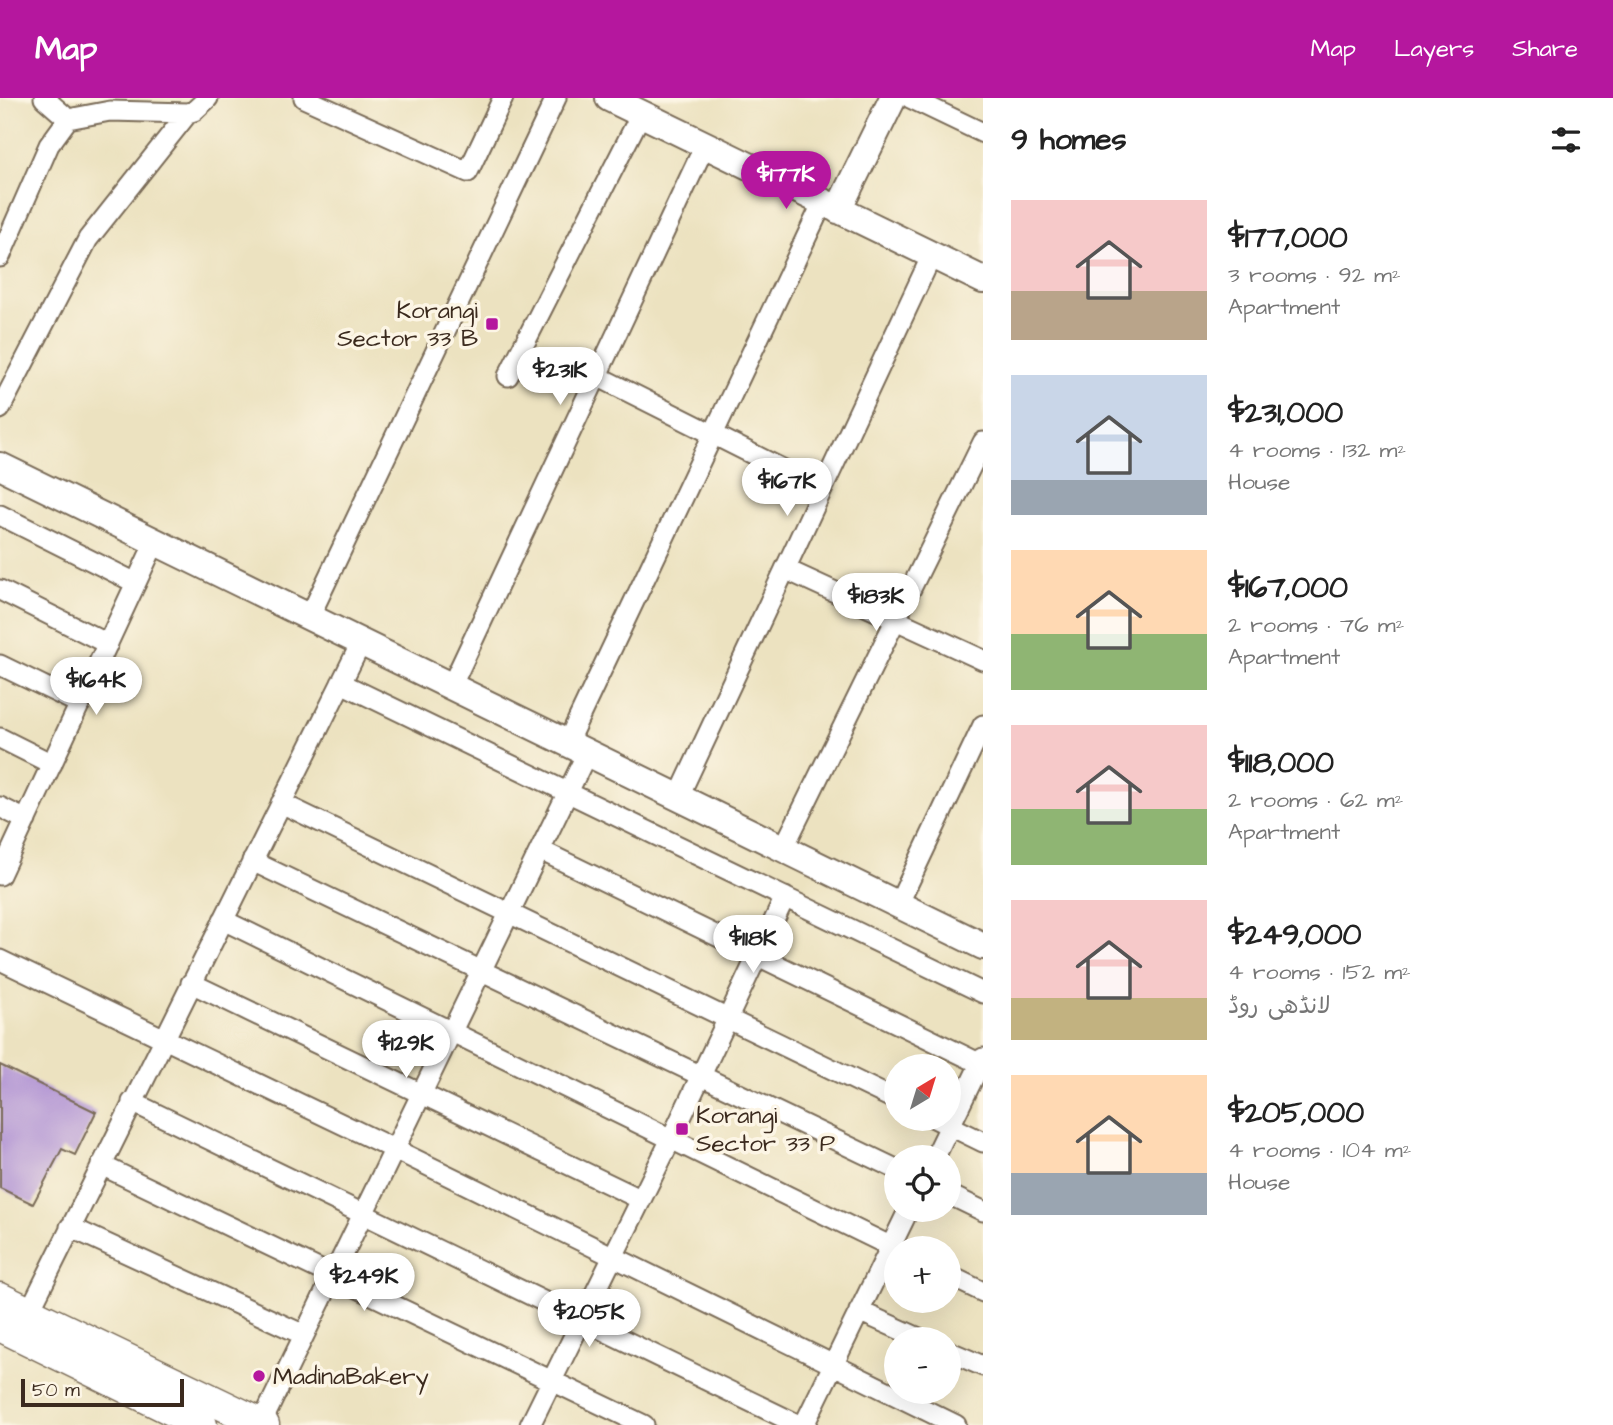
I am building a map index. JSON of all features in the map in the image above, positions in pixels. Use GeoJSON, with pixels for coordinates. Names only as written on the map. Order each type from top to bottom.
{"type":"FeatureCollection","features":[{"type":"Feature","properties":{"kind":"main road"},"geometry":{"type":"LineString","coordinates":[[0,1298],[262,1424]]}},
{"type":"Feature","properties":{"kind":"main road"},"geometry":{"type":"LineString","coordinates":[[0,1326],[202,1425]]}},
{"type":"Feature","properties":{"kind":"street"},"geometry":{"type":"LineString","coordinates":[[44,98],[68,119]]}},
{"type":"Feature","properties":{"kind":"street"},"geometry":{"type":"LineString","coordinates":[[0,257],[50,145],[68,119],[113,104],[188,113],[208,98]]}},
{"type":"Feature","properties":{"kind":"street"},"geometry":{"type":"LineString","coordinates":[[304,98],[468,172],[503,98]]}},
{"type":"Feature","properties":{"kind":"street"},"geometry":{"type":"LineString","coordinates":[[309,618],[556,98]]}},
{"type":"Feature","properties":{"kind":"street"},"geometry":{"type":"LineString","coordinates":[[609,98],[983,280]]}},
{"type":"Feature","properties":{"kind":"street"},"geometry":{"type":"LineString","coordinates":[[262,1424],[568,793],[577,748],[713,435],[830,206],[893,98]]}},
{"type":"Feature","properties":{"kind":"street"},"geometry":{"type":"LineString","coordinates":[[910,98],[983,133]]}},
{"type":"Feature","properties":{"kind":"street"},"geometry":{"type":"LineString","coordinates":[[0,409],[88,239],[188,113]]}},
{"type":"Feature","properties":{"kind":"street"},"geometry":{"type":"LineString","coordinates":[[508,376],[641,114]]}},
{"type":"Feature","properties":{"kind":"street"},"geometry":{"type":"LineString","coordinates":[[451,687],[705,145]]}},
{"type":"Feature","properties":{"kind":"street"},"geometry":{"type":"LineString","coordinates":[[678,798],[932,255]]}},
{"type":"Feature","properties":{"kind":"street"},"geometry":{"type":"LineString","coordinates":[[597,376],[822,489]]}},
{"type":"Feature","properties":{"kind":"street"},"geometry":{"type":"LineString","coordinates":[[783,849],[983,442]]}},
{"type":"Feature","properties":{"kind":"street"},"geometry":{"type":"LineString","coordinates":[[0,466],[983,946]]}},
{"type":"Feature","properties":{"kind":"street"},"geometry":{"type":"LineString","coordinates":[[0,515],[136,583]]}},
{"type":"Feature","properties":{"kind":"street"},"geometry":{"type":"LineString","coordinates":[[0,875],[155,542]]}},
{"type":"Feature","properties":{"kind":"street"},"geometry":{"type":"LineString","coordinates":[[785,569],[983,660]]}},
{"type":"Feature","properties":{"kind":"street"},"geometry":{"type":"LineString","coordinates":[[0,590],[108,644]]}},
{"type":"Feature","properties":{"kind":"street"},"geometry":{"type":"LineString","coordinates":[[29,1312],[361,643]]}},
{"type":"Feature","properties":{"kind":"street"},"geometry":{"type":"LineString","coordinates":[[0,665],[80,704]]}},
{"type":"Feature","properties":{"kind":"street"},"geometry":{"type":"LineString","coordinates":[[341,683],[983,993]]}},
{"type":"Feature","properties":{"kind":"street"},"geometry":{"type":"LineString","coordinates":[[898,905],[983,725]]}},
{"type":"Feature","properties":{"kind":"street"},"geometry":{"type":"LineString","coordinates":[[0,738],[52,764]]}},
{"type":"Feature","properties":{"kind":"street"},"geometry":{"type":"LineString","coordinates":[[281,803],[884,1094]]}},
{"type":"Feature","properties":{"kind":"street"},"geometry":{"type":"LineString","coordinates":[[0,807],[26,820]]}},
{"type":"Feature","properties":{"kind":"street"},"geometry":{"type":"LineString","coordinates":[[540,850],[982,1062],[961,1094]]}},
{"type":"Feature","properties":{"kind":"street"},"geometry":{"type":"LineString","coordinates":[[252,861],[884,1163]]}},
{"type":"Feature","properties":{"kind":"street"},"geometry":{"type":"LineString","coordinates":[[530,1425],[671,1139],[785,897]]}},
{"type":"Feature","properties":{"kind":"street"},"geometry":{"type":"LineString","coordinates":[[223,920],[884,1244]]}},
{"type":"Feature","properties":{"kind":"street"},"geometry":{"type":"LineString","coordinates":[[0,960],[394,1149],[956,1425]]}},
{"type":"Feature","properties":{"kind":"street"},"geometry":{"type":"LineString","coordinates":[[191,983],[640,1199]]}},
{"type":"Feature","properties":{"kind":"street"},"geometry":{"type":"LineString","coordinates":[[132,1101],[801,1425],[884,1265]]}},
{"type":"Feature","properties":{"kind":"street"},"geometry":{"type":"LineString","coordinates":[[960,1131],[983,1142]]}},
{"type":"Feature","properties":{"kind":"street"},"geometry":{"type":"LineString","coordinates":[[101,1165],[643,1425]]}},
{"type":"Feature","properties":{"kind":"street"},"geometry":{"type":"LineString","coordinates":[[961,1200],[983,1211]]}},
{"type":"Feature","properties":{"kind":"street"},"geometry":{"type":"LineString","coordinates":[[71,1227],[304,1335]]}},
{"type":"Feature","properties":{"kind":"street"},"geometry":{"type":"LineString","coordinates":[[961,1281],[983,1292]]}},
{"type":"Feature","properties":{"kind":"street"},"geometry":{"type":"LineString","coordinates":[[859,1311],[894,1327]]}},
{"type":"Feature","properties":{"kind":"street"},"geometry":{"type":"LineString","coordinates":[[961,1357],[983,1367]]}},
{"type":"Feature","properties":{"kind":"building"},"geometry":{"type":"Polygon","coordinates":[[[0,1065],[96,1112],[75,1155],[62,1149],[33,1204],[0,1188],[0,1065]]]}},
{"type":"Feature","properties":{"kind":"place","name":"Korangi Sector 33 B"},"geometry":{"type":"Point","coordinates":[492,324]}},
{"type":"Feature","properties":{"kind":"place","name":"Korangi Sector 33 P"},"geometry":{"type":"Point","coordinates":[682,1129]}},
{"type":"Feature","properties":{"kind":"place","name":"MadinaBakery"},"geometry":{"type":"Point","coordinates":[259,1376]}}]}
